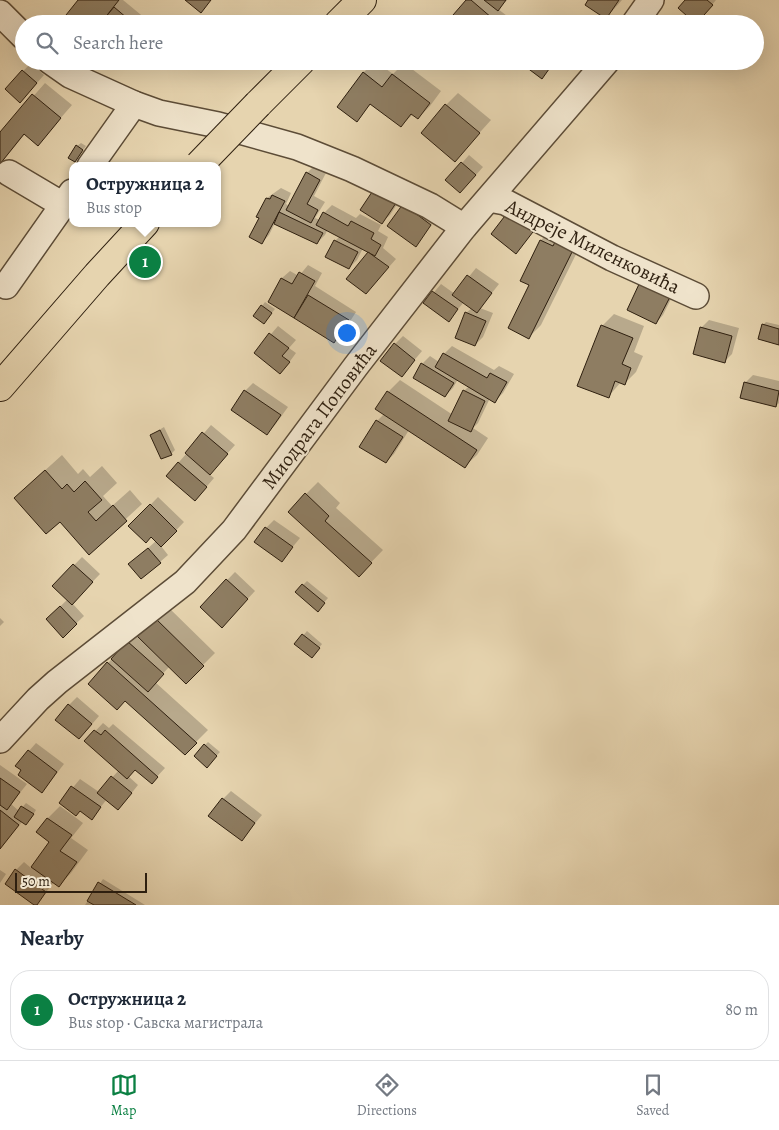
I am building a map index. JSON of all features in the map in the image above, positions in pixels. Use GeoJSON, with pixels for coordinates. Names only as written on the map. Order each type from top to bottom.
{"type":"FeatureCollection","features":[{"type":"Feature","properties":{"kind":"main road"},"geometry":{"type":"LineString","coordinates":[[347,15],[362,0]]}},
{"type":"Feature","properties":{"kind":"main road"},"geometry":{"type":"LineString","coordinates":[[201,162],[292,70]]}},
{"type":"Feature","properties":{"kind":"main road"},"geometry":{"type":"LineString","coordinates":[[0,387],[141,227]]}},
{"type":"Feature","properties":{"kind":"street"},"geometry":{"type":"LineString","coordinates":[[640,15],[651,0]]}},
{"type":"Feature","properties":{"kind":"street"},"geometry":{"type":"LineString","coordinates":[[0,13],[15,28]]}},
{"type":"Feature","properties":{"kind":"street"},"geometry":{"type":"LineString","coordinates":[[63,70],[134,104],[159,113],[218,125],[297,147],[352,169],[422,202],[464,227]]}},
{"type":"Feature","properties":{"kind":"street","name":"Миодрага Поповића"},"geometry":{"type":"LineString","coordinates":[[0,740],[57,682],[171,593],[201,566],[234,530],[356,366],[464,227],[599,70]]}},
{"type":"Feature","properties":{"kind":"street"},"geometry":{"type":"LineString","coordinates":[[93,162],[134,104]]}},
{"type":"Feature","properties":{"kind":"street"},"geometry":{"type":"LineString","coordinates":[[6,286],[68,198],[9,173]]}},
{"type":"Feature","properties":{"kind":"street","name":"Андреје Миленковића"},"geometry":{"type":"LineString","coordinates":[[489,199],[505,202],[612,258],[696,296]]}},
{"type":"Feature","properties":{"kind":"building"},"geometry":{"type":"Polygon","coordinates":[[[78,0],[119,0],[107,15],[66,15],[78,0]]]}},
{"type":"Feature","properties":{"kind":"building"},"geometry":{"type":"Polygon","coordinates":[[[185,0],[211,0],[201,13],[185,0]]]}},
{"type":"Feature","properties":{"kind":"building"},"geometry":{"type":"Polygon","coordinates":[[[466,0],[471,0],[488,15],[453,15],[466,0]]]}},
{"type":"Feature","properties":{"kind":"building"},"geometry":{"type":"Polygon","coordinates":[[[484,0],[506,0],[498,11],[484,0]]]}},
{"type":"Feature","properties":{"kind":"building"},"geometry":{"type":"Polygon","coordinates":[[[588,0],[619,0],[609,15],[600,15],[585,5],[588,0]]]}},
{"type":"Feature","properties":{"kind":"building"},"geometry":{"type":"Polygon","coordinates":[[[685,0],[707,0],[713,5],[704,15],[686,15],[678,8],[685,0]]]}},
{"type":"Feature","properties":{"kind":"building"},"geometry":{"type":"Polygon","coordinates":[[[114,7],[123,15],[107,15],[114,7]]]}},
{"type":"Feature","properties":{"kind":"building"},"geometry":{"type":"Polygon","coordinates":[[[22,70],[37,83],[20,103],[5,89],[22,70]]]}},
{"type":"Feature","properties":{"kind":"building"},"geometry":{"type":"Polygon","coordinates":[[[530,70],[548,70],[542,79],[530,70]]]}},
{"type":"Feature","properties":{"kind":"building"},"geometry":{"type":"Polygon","coordinates":[[[363,72],[382,87],[392,74],[430,103],[418,119],[411,114],[401,127],[370,104],[357,122],[337,107],[363,72]]]}},
{"type":"Feature","properties":{"kind":"building"},"geometry":{"type":"Polygon","coordinates":[[[32,94],[61,118],[38,146],[24,134],[0,164],[0,132],[32,94]]]}},
{"type":"Feature","properties":{"kind":"building"},"geometry":{"type":"Polygon","coordinates":[[[445,104],[480,133],[455,162],[421,133],[445,104]]]}},
{"type":"Feature","properties":{"kind":"building"},"geometry":{"type":"Polygon","coordinates":[[[76,145],[83,150],[75,162],[68,158],[76,145]]]}},
{"type":"Feature","properties":{"kind":"building"},"geometry":{"type":"Polygon","coordinates":[[[461,162],[476,175],[460,193],[445,180],[461,162]]]}},
{"type":"Feature","properties":{"kind":"building"},"geometry":{"type":"Polygon","coordinates":[[[306,172],[320,180],[307,204],[318,210],[311,223],[286,210],[306,172]]]}},
{"type":"Feature","properties":{"kind":"building"},"geometry":{"type":"Polygon","coordinates":[[[374,189],[396,203],[382,224],[360,210],[374,189]]]}},
{"type":"Feature","properties":{"kind":"building"},"geometry":{"type":"Polygon","coordinates":[[[272,195],[285,201],[262,244],[249,237],[259,218],[256,217],[266,198],[270,199],[272,195]]]}},
{"type":"Feature","properties":{"kind":"building"},"geometry":{"type":"Polygon","coordinates":[[[403,204],[431,225],[416,247],[387,226],[403,204]]]}},
{"type":"Feature","properties":{"kind":"building"},"geometry":{"type":"Polygon","coordinates":[[[511,208],[536,228],[516,254],[491,234],[511,208]]]}},
{"type":"Feature","properties":{"kind":"building"},"geometry":{"type":"Polygon","coordinates":[[[279,212],[323,233],[317,244],[274,224],[279,212]]]}},
{"type":"Feature","properties":{"kind":"building"},"geometry":{"type":"Polygon","coordinates":[[[323,212],[348,226],[351,221],[374,233],[371,239],[381,245],[375,256],[316,225],[323,212]]]}},
{"type":"Feature","properties":{"kind":"building"},"geometry":{"type":"Polygon","coordinates":[[[558,236],[576,244],[529,339],[508,328],[529,285],[520,281],[540,240],[553,246],[558,236]]]}},
{"type":"Feature","properties":{"kind":"building"},"geometry":{"type":"Polygon","coordinates":[[[334,240],[358,252],[349,269],[325,257],[334,240]]]}},
{"type":"Feature","properties":{"kind":"building"},"geometry":{"type":"Polygon","coordinates":[[[368,252],[389,267],[366,294],[346,279],[368,252]]]}},
{"type":"Feature","properties":{"kind":"building"},"geometry":{"type":"Polygon","coordinates":[[[299,272],[315,281],[294,318],[268,302],[281,278],[292,284],[299,272]]]}},
{"type":"Feature","properties":{"kind":"building"},"geometry":{"type":"Polygon","coordinates":[[[467,275],[492,293],[477,313],[452,295],[467,275]]]}},
{"type":"Feature","properties":{"kind":"building"},"geometry":{"type":"Polygon","coordinates":[[[640,282],[670,297],[656,324],[627,310],[640,282]]]}},
{"type":"Feature","properties":{"kind":"building"},"geometry":{"type":"Polygon","coordinates":[[[432,291],[458,309],[449,322],[423,303],[432,291]]]}},
{"type":"Feature","properties":{"kind":"building"},"geometry":{"type":"Polygon","coordinates":[[[308,295],[349,320],[334,343],[294,318],[308,295]]]}},
{"type":"Feature","properties":{"kind":"building"},"geometry":{"type":"Polygon","coordinates":[[[261,305],[272,313],[264,324],[253,316],[261,305]]]}},
{"type":"Feature","properties":{"kind":"building"},"geometry":{"type":"Polygon","coordinates":[[[465,312],[486,321],[475,346],[455,338],[465,312]]]}},
{"type":"Feature","properties":{"kind":"building"},"geometry":{"type":"Polygon","coordinates":[[[762,324],[779,329],[779,345],[758,339],[762,324]]]}},
{"type":"Feature","properties":{"kind":"building"},"geometry":{"type":"Polygon","coordinates":[[[601,325],[633,338],[622,364],[631,368],[625,385],[615,381],[609,398],[577,386],[601,325]]]}},
{"type":"Feature","properties":{"kind":"building"},"geometry":{"type":"Polygon","coordinates":[[[700,327],[732,336],[725,363],[693,354],[700,327]]]}},
{"type":"Feature","properties":{"kind":"building"},"geometry":{"type":"Polygon","coordinates":[[[269,333],[289,348],[282,356],[290,362],[280,374],[254,353],[269,333]]]}},
{"type":"Feature","properties":{"kind":"building"},"geometry":{"type":"Polygon","coordinates":[[[394,343],[415,360],[402,377],[380,361],[394,343]]]}},
{"type":"Feature","properties":{"kind":"building"},"geometry":{"type":"Polygon","coordinates":[[[443,353],[487,378],[490,373],[507,382],[495,403],[435,367],[443,353]]]}},
{"type":"Feature","properties":{"kind":"building"},"geometry":{"type":"Polygon","coordinates":[[[421,363],[454,383],[445,397],[413,378],[421,363]]]}},
{"type":"Feature","properties":{"kind":"building"},"geometry":{"type":"Polygon","coordinates":[[[744,382],[779,391],[776,407],[740,398],[744,382]]]}},
{"type":"Feature","properties":{"kind":"building"},"geometry":{"type":"Polygon","coordinates":[[[244,390],[281,415],[267,435],[231,410],[244,390]]]}},
{"type":"Feature","properties":{"kind":"building"},"geometry":{"type":"Polygon","coordinates":[[[463,390],[485,401],[471,432],[448,421],[463,390]]]}},
{"type":"Feature","properties":{"kind":"building"},"geometry":{"type":"Polygon","coordinates":[[[387,391],[477,450],[465,468],[375,409],[387,391]]]}},
{"type":"Feature","properties":{"kind":"building"},"geometry":{"type":"Polygon","coordinates":[[[376,420],[403,437],[386,463],[359,447],[376,420]]]}},
{"type":"Feature","properties":{"kind":"building"},"geometry":{"type":"Polygon","coordinates":[[[160,430],[172,455],[161,459],[150,435],[160,430]]]}},
{"type":"Feature","properties":{"kind":"building"},"geometry":{"type":"Polygon","coordinates":[[[202,432],[228,454],[210,475],[185,453],[202,432]]]}},
{"type":"Feature","properties":{"kind":"building"},"geometry":{"type":"Polygon","coordinates":[[[178,462],[207,487],[195,501],[166,476],[178,462]]]}},
{"type":"Feature","properties":{"kind":"building"},"geometry":{"type":"Polygon","coordinates":[[[45,470],[62,489],[67,484],[74,492],[85,481],[102,500],[88,512],[96,521],[113,505],[127,521],[89,555],[60,522],[46,534],[14,498],[45,470]]]}},
{"type":"Feature","properties":{"kind":"building"},"geometry":{"type":"Polygon","coordinates":[[[305,493],[329,516],[325,521],[372,563],[359,577],[288,512],[305,493]]]}},
{"type":"Feature","properties":{"kind":"building"},"geometry":{"type":"Polygon","coordinates":[[[150,504],[177,531],[161,547],[151,537],[146,543],[128,526],[150,504]]]}},
{"type":"Feature","properties":{"kind":"building"},"geometry":{"type":"Polygon","coordinates":[[[265,527],[293,547],[282,562],[254,542],[265,527]]]}},
{"type":"Feature","properties":{"kind":"building"},"geometry":{"type":"Polygon","coordinates":[[[148,548],[161,563],[141,579],[128,564],[148,548]]]}},
{"type":"Feature","properties":{"kind":"building"},"geometry":{"type":"Polygon","coordinates":[[[73,564],[93,582],[72,605],[52,586],[73,564]]]}},
{"type":"Feature","properties":{"kind":"building"},"geometry":{"type":"Polygon","coordinates":[[[226,579],[248,599],[222,628],[200,607],[226,579]]]}},
{"type":"Feature","properties":{"kind":"building"},"geometry":{"type":"Polygon","coordinates":[[[302,584],[325,603],[318,612],[295,592],[302,584]]]}},
{"type":"Feature","properties":{"kind":"building"},"geometry":{"type":"Polygon","coordinates":[[[60,606],[77,624],[63,638],[46,619],[60,606]]]}},
{"type":"Feature","properties":{"kind":"building"},"geometry":{"type":"Polygon","coordinates":[[[154,617],[204,666],[186,684],[136,635],[154,617]]]}},
{"type":"Feature","properties":{"kind":"building"},"geometry":{"type":"Polygon","coordinates":[[[302,634],[320,648],[312,658],[294,644],[302,634]]]}},
{"type":"Feature","properties":{"kind":"building"},"geometry":{"type":"Polygon","coordinates":[[[127,641],[164,674],[148,692],[111,659],[127,641]]]}},
{"type":"Feature","properties":{"kind":"building"},"geometry":{"type":"Polygon","coordinates":[[[107,662],[197,743],[185,755],[125,701],[117,710],[88,684],[107,662]]]}},
{"type":"Feature","properties":{"kind":"building"},"geometry":{"type":"Polygon","coordinates":[[[68,704],[92,724],[79,739],[55,720],[68,704]]]}},
{"type":"Feature","properties":{"kind":"building"},"geometry":{"type":"Polygon","coordinates":[[[94,730],[101,735],[105,730],[158,777],[152,784],[135,770],[127,779],[84,741],[94,730]]]}},
{"type":"Feature","properties":{"kind":"building"},"geometry":{"type":"Polygon","coordinates":[[[204,744],[217,756],[207,768],[194,756],[204,744]]]}},
{"type":"Feature","properties":{"kind":"building"},"geometry":{"type":"Polygon","coordinates":[[[28,750],[57,772],[42,793],[18,775],[21,770],[15,766],[28,750]]]}},
{"type":"Feature","properties":{"kind":"building"},"geometry":{"type":"Polygon","coordinates":[[[111,776],[132,793],[118,810],[97,793],[111,776]]]}},
{"type":"Feature","properties":{"kind":"building"},"geometry":{"type":"Polygon","coordinates":[[[0,778],[20,792],[7,810],[0,805],[0,778]]]}},
{"type":"Feature","properties":{"kind":"building"},"geometry":{"type":"Polygon","coordinates":[[[71,786],[101,807],[92,820],[80,811],[76,816],[59,803],[71,786]]]}},
{"type":"Feature","properties":{"kind":"building"},"geometry":{"type":"Polygon","coordinates":[[[222,798],[255,823],[242,841],[208,816],[222,798]]]}},
{"type":"Feature","properties":{"kind":"building"},"geometry":{"type":"Polygon","coordinates":[[[21,806],[34,814],[26,825],[14,817],[21,806]]]}},
{"type":"Feature","properties":{"kind":"building"},"geometry":{"type":"Polygon","coordinates":[[[0,810],[19,825],[0,849],[0,810]]]}},
{"type":"Feature","properties":{"kind":"building"},"geometry":{"type":"Polygon","coordinates":[[[47,818],[72,835],[60,851],[77,862],[59,887],[31,867],[49,842],[36,832],[47,818]]]}},
{"type":"Feature","properties":{"kind":"building"},"geometry":{"type":"Polygon","coordinates":[[[15,869],[46,892],[37,905],[34,905],[5,884],[15,869]]]}},
{"type":"Feature","properties":{"kind":"building"},"geometry":{"type":"Polygon","coordinates":[[[98,882],[136,905],[94,905],[87,901],[98,882]]]}},
{"type":"Feature","properties":{"kind":"place","name":"Остружница 2"},"geometry":{"type":"Point","coordinates":[145,262]}}]}
